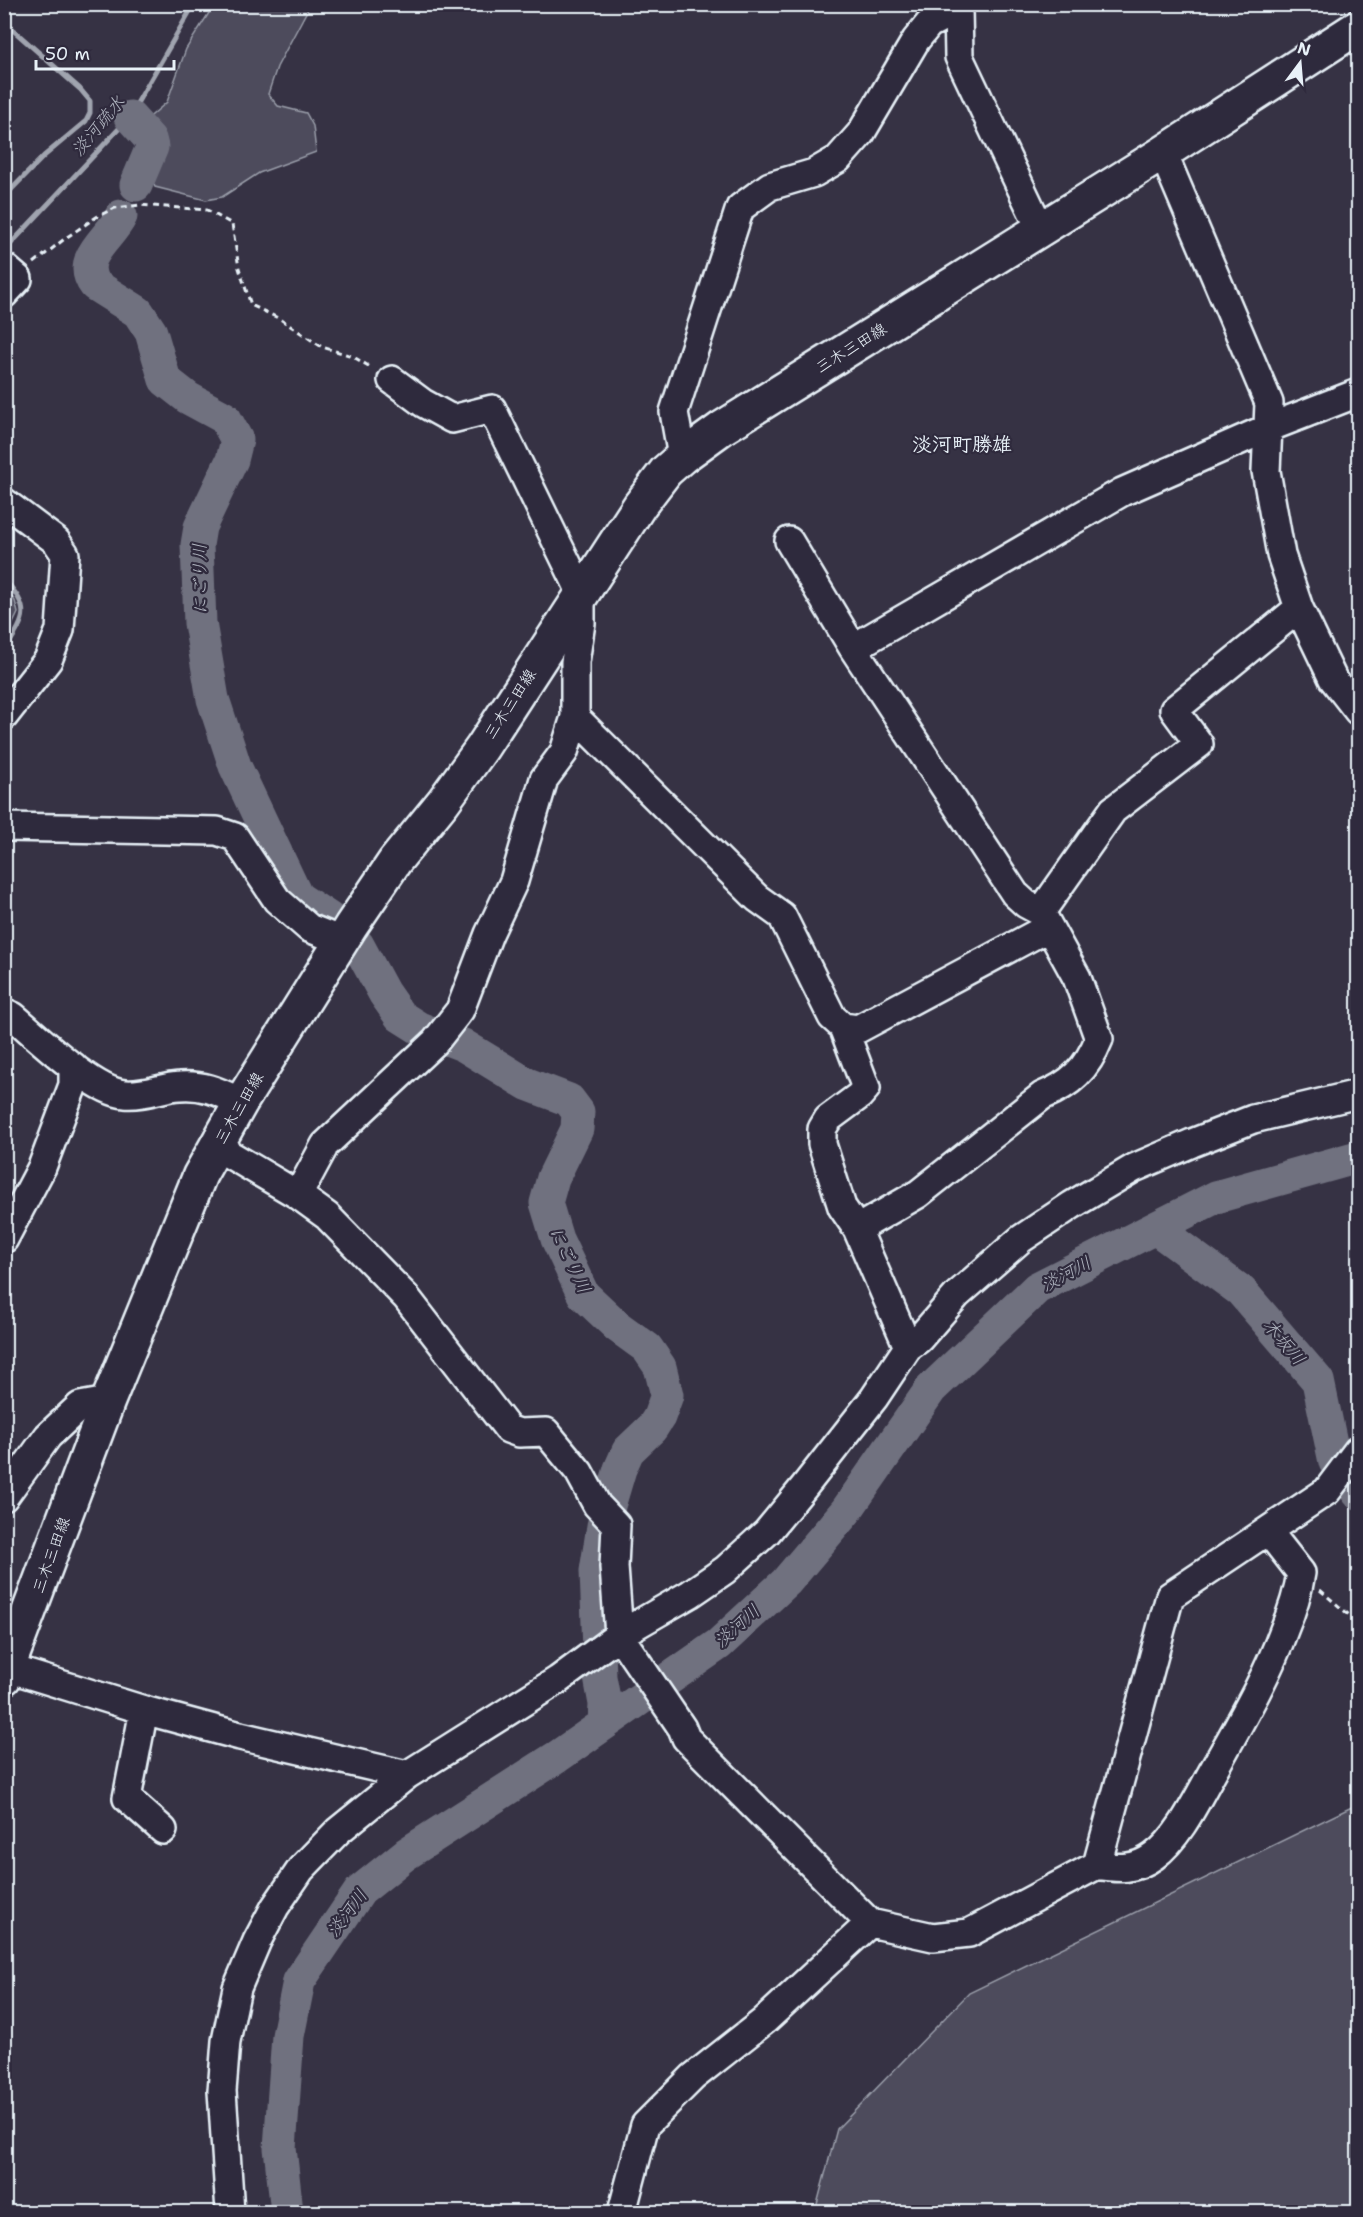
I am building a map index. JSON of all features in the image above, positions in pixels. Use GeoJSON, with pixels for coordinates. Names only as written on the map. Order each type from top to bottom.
{"type":"FeatureCollection","features":[{"type":"Feature","properties":{"kind":"main road","name":"三木三田線"},"geometry":{"type":"LineString","coordinates":[[6,1673],[108,1401],[200,1175],[241,1102],[342,941],[395,861],[443,802],[482,748],[581,592],[666,471],[722,428],[1041,230],[1359,27]]}},
{"type":"Feature","properties":{"kind":"street"},"geometry":{"type":"LineString","coordinates":[[682,457],[674,412],[740,208],[770,186],[814,173],[838,159],[861,133],[916,40],[929,24],[959,7],[959,57],[1041,230]]}},
{"type":"Feature","properties":{"kind":"street"},"geometry":{"type":"LineString","coordinates":[[1163,153],[1269,403],[1266,471],[1281,555],[1299,608],[1333,679],[1359,711]]}},
{"type":"Feature","properties":{"kind":"street"},"geometry":{"type":"LineString","coordinates":[[298,1194],[325,1145],[435,1042],[460,1010],[489,934],[514,881],[544,779],[564,752],[575,717],[575,662],[581,623],[581,592],[492,409],[452,419],[423,403],[392,380]]}},
{"type":"Feature","properties":{"kind":"street"},"geometry":{"type":"LineString","coordinates":[[853,648],[1122,492],[1268,428],[1359,393]]}},
{"type":"Feature","properties":{"kind":"street"},"geometry":{"type":"LineString","coordinates":[[4,501],[56,541],[65,554],[60,630],[48,660],[4,716]]}},
{"type":"Feature","properties":{"kind":"street"},"geometry":{"type":"LineString","coordinates":[[789,541],[853,648],[1015,894],[1045,919],[1077,978],[1099,1039],[1091,1059],[1063,1087],[1041,1096],[918,1194],[857,1229]]}},
{"type":"Feature","properties":{"kind":"street"},"geometry":{"type":"LineString","coordinates":[[843,1027],[858,1029],[1045,919],[1113,810],[1199,744],[1174,710],[1299,608]]}},
{"type":"Feature","properties":{"kind":"street"},"geometry":{"type":"LineString","coordinates":[[575,717],[757,898],[782,916],[832,1017],[843,1027],[866,1088],[828,1119],[822,1129],[822,1144],[842,1207],[857,1229],[908,1347]]}},
{"type":"Feature","properties":{"kind":"street"},"geometry":{"type":"LineString","coordinates":[[4,827],[217,831],[235,837],[276,900],[309,928],[342,941]]}},
{"type":"Feature","properties":{"kind":"street"},"geometry":{"type":"LineString","coordinates":[[4,1012],[13,1016],[73,1066],[110,1091],[126,1095],[179,1086],[209,1087],[241,1102]]}},
{"type":"Feature","properties":{"kind":"street"},"geometry":{"type":"LineString","coordinates":[[4,1239],[42,1167],[73,1085],[73,1066]]}},
{"type":"Feature","properties":{"kind":"street"},"geometry":{"type":"LineString","coordinates":[[230,2212],[222,2091],[226,2041],[237,1988],[257,1941],[275,1907],[301,1869],[338,1831],[407,1775],[558,1680],[619,1635],[725,1570],[766,1532],[874,1398],[908,1347],[919,1339],[957,1295],[1021,1239],[1134,1168],[1253,1119],[1359,1094]]}},
{"type":"Feature","properties":{"kind":"street"},"geometry":{"type":"LineString","coordinates":[[217,1147],[298,1194],[327,1216],[406,1297],[508,1429],[519,1433],[546,1432],[579,1472],[597,1505],[616,1525],[614,1567],[619,1635],[682,1728],[686,1738],[870,1923],[933,1937],[969,1933],[1097,1865],[1119,1869],[1133,1868],[1163,1848],[1185,1820],[1271,1666],[1299,1592],[1301,1573],[1268,1532]]}},
{"type":"Feature","properties":{"kind":"street"},"geometry":{"type":"LineString","coordinates":[[4,1497],[48,1436],[80,1406],[108,1401]]}},
{"type":"Feature","properties":{"kind":"street"},"geometry":{"type":"LineString","coordinates":[[1097,1865],[1170,1596],[1327,1491],[1351,1467]]}},
{"type":"Feature","properties":{"kind":"street"},"geometry":{"type":"LineString","coordinates":[[6,1673],[240,1736],[407,1775]]}},
{"type":"Feature","properties":{"kind":"street"},"geometry":{"type":"LineString","coordinates":[[144,1710],[127,1798],[163,1830]]}},
{"type":"Feature","properties":{"kind":"street"},"geometry":{"type":"LineString","coordinates":[[622,2212],[645,2125],[693,2076],[764,2021],[870,1923]]}},
{"type":"Feature","properties":{"kind":"path"},"geometry":{"type":"LineString","coordinates":[[9,280],[67,237],[98,216],[115,208],[140,205],[207,210],[232,224],[239,268],[251,305],[280,319],[322,347],[351,356],[392,380]]}},
{"type":"Feature","properties":{"kind":"path"},"geometry":{"type":"LineString","coordinates":[[1301,1573],[1355,1620],[1355,1714],[1359,1726]]}},
{"type":"Feature","properties":{"kind":"shaded area"},"geometry":{"type":"Polygon","coordinates":[[[214,5],[310,5],[277,67],[268,94],[278,106],[306,113],[313,126],[316,152],[259,173],[222,197],[206,200],[155,187],[130,134],[167,102],[186,49],[214,5]]]}},
{"type":"Feature","properties":{"kind":"shaded area"},"geometry":{"type":"Polygon","coordinates":[[[5,588],[15,601],[18,613],[5,640],[5,588]]]}},
{"type":"Feature","properties":{"kind":"shaded area"},"geometry":{"type":"Polygon","coordinates":[[[1358,1804],[1358,2212],[815,2212],[837,2129],[969,1993],[1358,1804]]]}},
{"type":"Feature","properties":{"kind":"waterway","name":"淡河疏水"},"geometry":{"type":"LineString","coordinates":[[4,251],[128,119],[194,4]]}},
{"type":"Feature","properties":{"kind":"waterway"},"geometry":{"type":"LineString","coordinates":[[4,22],[80,89],[90,101],[90,113],[86,121],[44,156],[4,197]]}},
{"type":"Feature","properties":{"kind":"waterway","name":"にごり川"},"geometry":{"type":"LineString","coordinates":[[130,117],[150,139],[152,147],[136,185]]}},
{"type":"Feature","properties":{"kind":"waterway","name":"にごり川"},"geometry":{"type":"LineString","coordinates":[[121,216],[92,257],[89,266],[95,285],[138,312],[151,332],[165,380],[188,398],[225,418],[237,440],[232,460],[200,527],[197,545],[200,623],[213,699],[235,766],[297,897],[329,918]]}},
{"type":"Feature","properties":{"kind":"waterway","name":"淡河疏水"},"geometry":{"type":"LineString","coordinates":[[4,579],[19,599],[23,614],[17,630],[4,651]]}},
{"type":"Feature","properties":{"kind":"waterway","name":"にごり川"},"geometry":{"type":"LineString","coordinates":[[358,945],[384,993],[400,1016],[419,1028],[463,1045],[527,1084],[569,1100],[578,1112],[577,1129],[553,1178],[546,1203],[557,1239],[583,1294],[618,1327],[647,1348],[660,1367],[667,1395],[659,1417],[652,1428],[628,1451],[620,1469],[603,1526],[596,1571],[600,1677],[605,1704],[604,1724]]}},
{"type":"Feature","properties":{"kind":"waterway","name":"淡河川"},"geometry":{"type":"LineString","coordinates":[[287,2212],[280,2148],[288,2036],[299,1981],[360,1891],[406,1854],[557,1757],[719,1644],[786,1582],[846,1511],[931,1389],[1037,1288],[1216,1197],[1358,1157]]}},
{"type":"Feature","properties":{"kind":"waterway","name":"木坂川"},"geometry":{"type":"LineString","coordinates":[[1155,1228],[1241,1291],[1318,1381],[1335,1462],[1358,1493]]}},
{"type":"Feature","properties":{"kind":"district","name":"淡河町勝雄"},"geometry":{"type":"Point","coordinates":[962,444]}}]}
